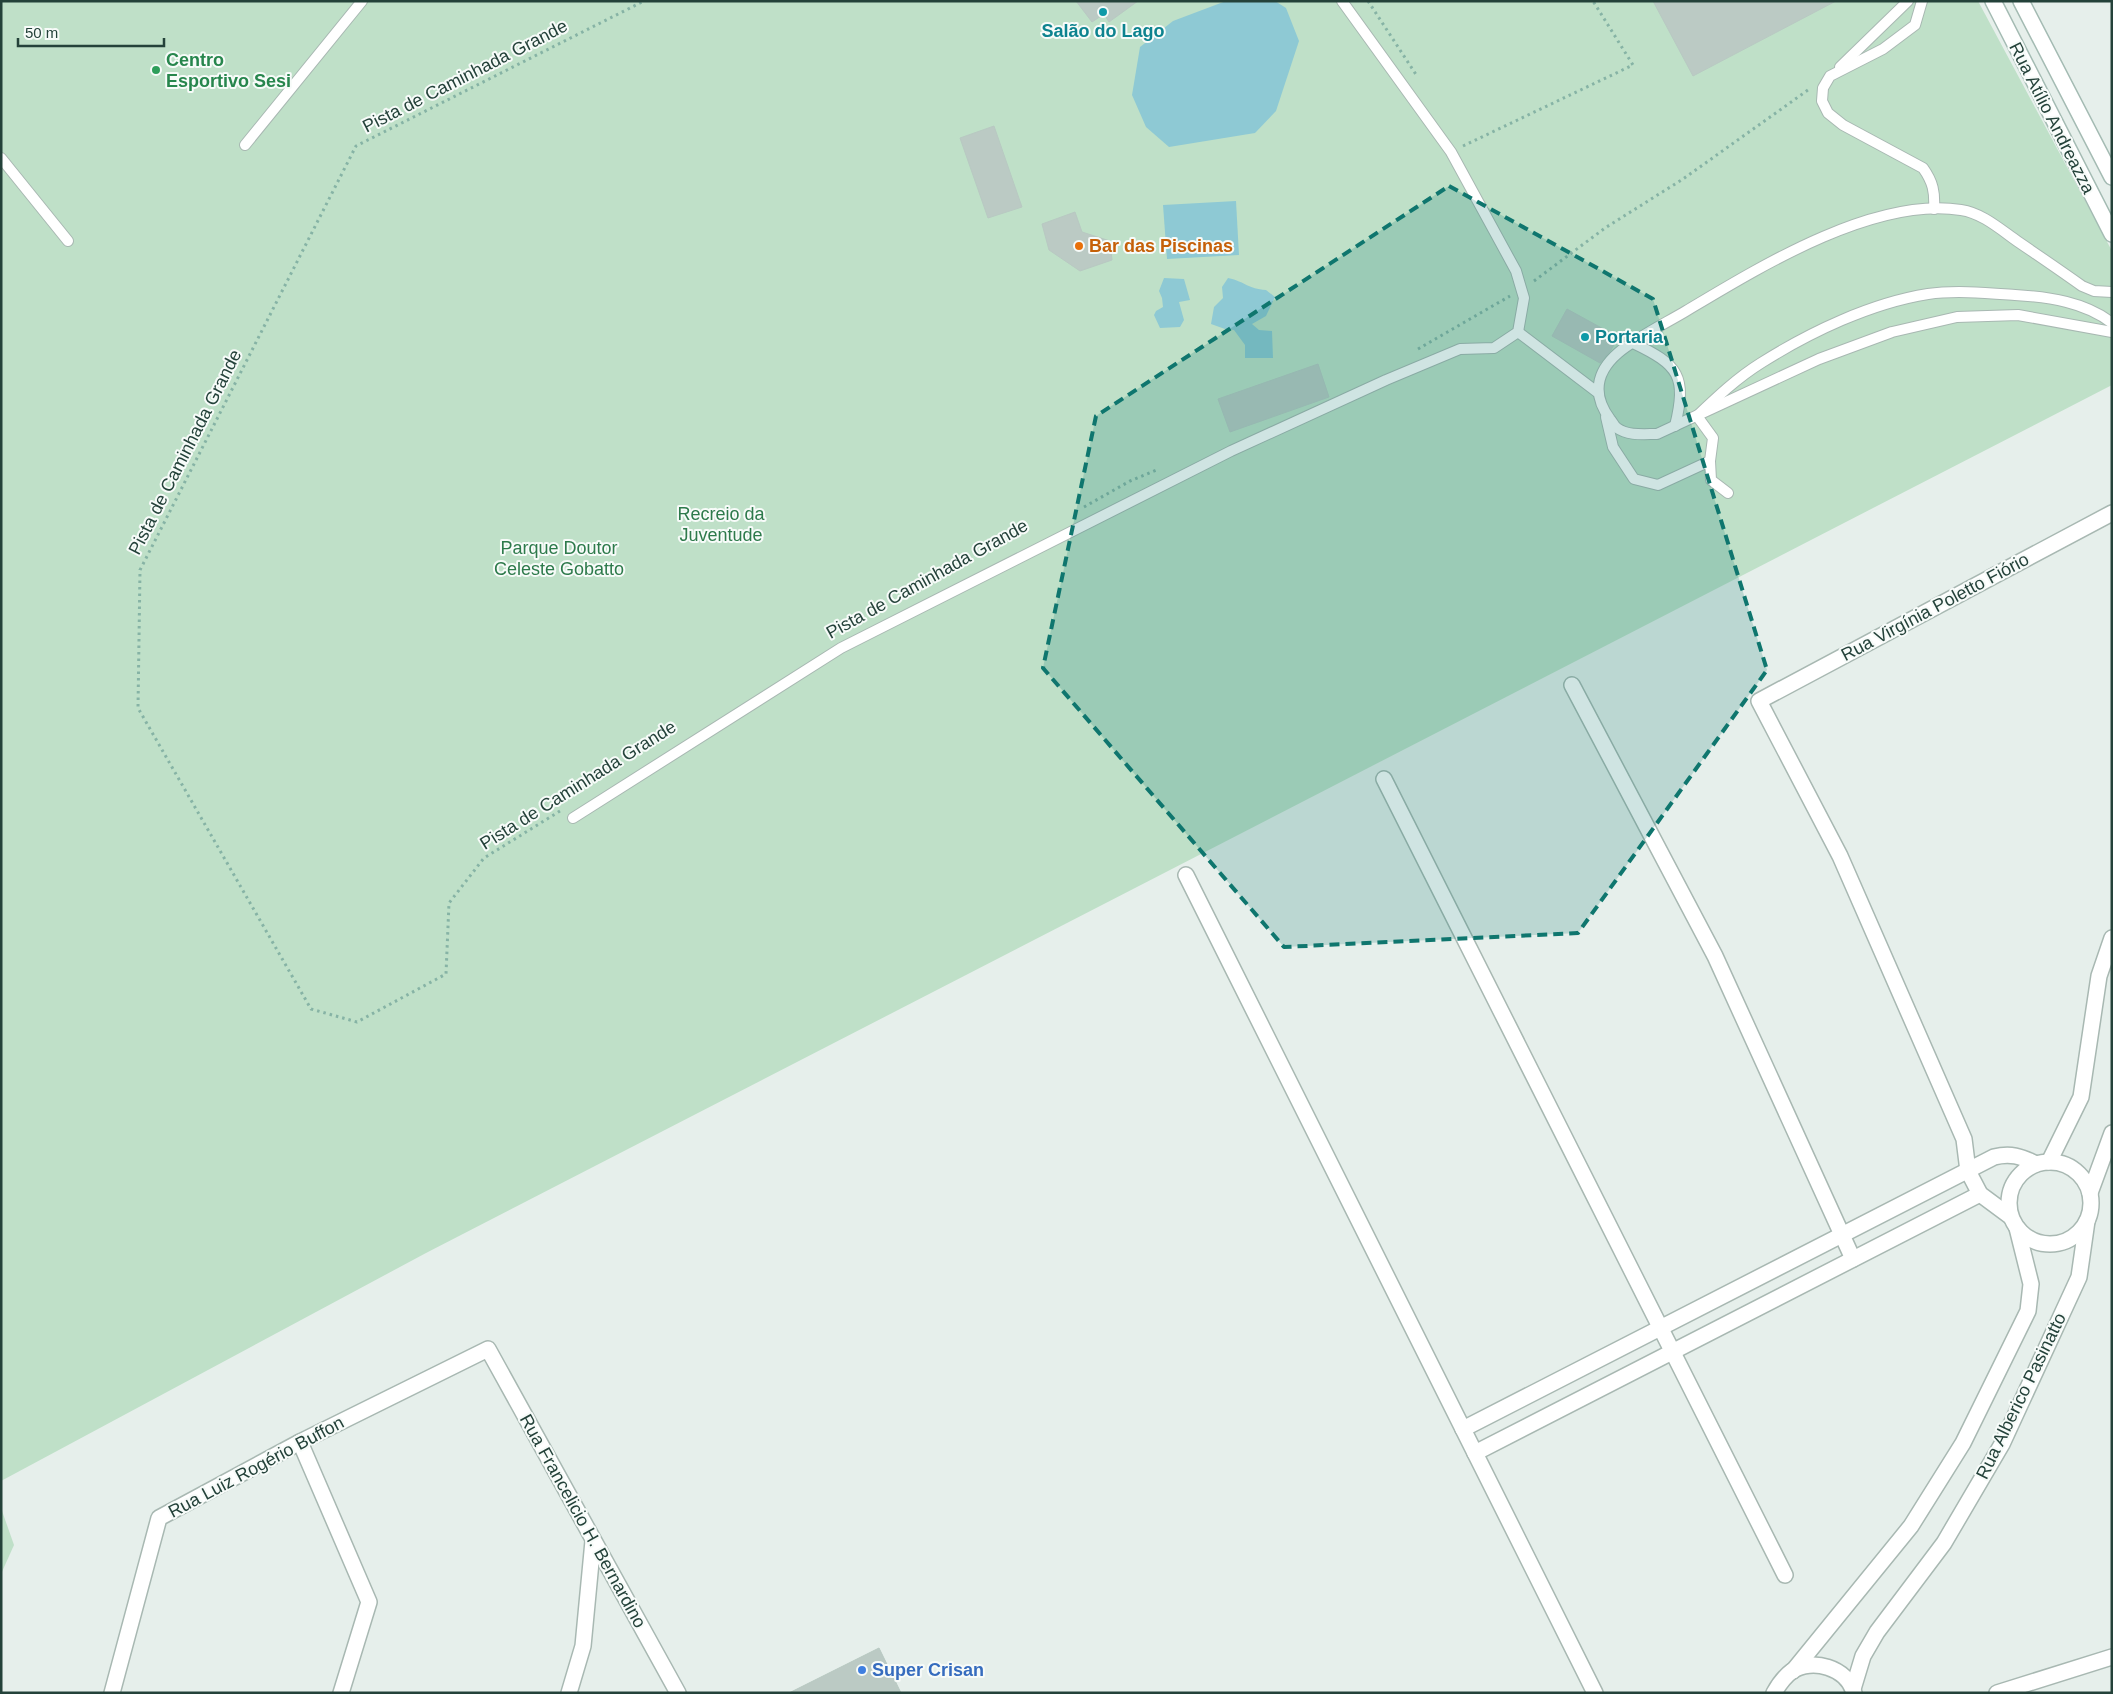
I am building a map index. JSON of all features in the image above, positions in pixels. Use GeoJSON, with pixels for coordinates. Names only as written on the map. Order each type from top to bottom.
{"type":"FeatureCollection","features":[{"type":"Feature","properties":{"kind":"street","name":"Rua Atílio Andreazza"},"geometry":{"type":"LineString","coordinates":[[1993,1],[2112,234]]}},
{"type":"Feature","properties":{"kind":"street","name":"Rua Atílio Andreazza"},"geometry":{"type":"LineString","coordinates":[[2021,1],[2112,177]]}},
{"type":"Feature","properties":{"kind":"street","name":"Rua Virgínia Poletto Fiório"},"geometry":{"type":"LineString","coordinates":[[1968,1171],[1964,1139],[1840,856],[1759,701],[2112,513]]}},
{"type":"Feature","properties":{"kind":"street"},"geometry":{"type":"LineString","coordinates":[[1572,685],[1715,956],[1853,1259]]}},
{"type":"Feature","properties":{"kind":"street"},"geometry":{"type":"LineString","coordinates":[[1384,779],[1785,1575]]}},
{"type":"Feature","properties":{"kind":"street"},"geometry":{"type":"LineString","coordinates":[[1186,875],[1595,1693]]}},
{"type":"Feature","properties":{"kind":"street"},"geometry":{"type":"LineString","coordinates":[[2014,1222],[2008,1204],[2013,1185],[2024,1170],[2042,1163],[2081,1097],[2099,976],[2112,938]]}},
{"type":"Feature","properties":{"kind":"street"},"geometry":{"type":"LineString","coordinates":[[2090,1193],[2112,1133]]}},
{"type":"Feature","properties":{"kind":"street"},"geometry":{"type":"LineString","coordinates":[[1463,1429],[1994,1157],[2008,1154],[2042,1163],[2062,1163],[2074,1169],[2084,1180],[2090,1193],[2091,1207],[2087,1221],[2078,1232],[2067,1240],[2053,1244],[2039,1242],[2027,1237],[2014,1222],[1980,1194],[1968,1171]]}},
{"type":"Feature","properties":{"kind":"street"},"geometry":{"type":"LineString","coordinates":[[1475,1453],[1980,1194]]}},
{"type":"Feature","properties":{"kind":"street","name":"Rua Alberico Pasinatto"},"geometry":{"type":"LineString","coordinates":[[1854,1691],[1863,1656],[1877,1632],[1944,1543],[2002,1444],[2079,1278],[2087,1221]]}},
{"type":"Feature","properties":{"kind":"street","name":"Rua Alberico Pasinatto"},"geometry":{"type":"LineString","coordinates":[[1774,1693],[1782,1680],[1792,1671],[1911,1526],[1963,1443],[2028,1311],[2031,1284],[2014,1222]]}},
{"type":"Feature","properties":{"kind":"street","name":"Rua Luiz Rogério Buffon"},"geometry":{"type":"LineString","coordinates":[[112,1693],[159,1518],[300,1442],[488,1349]]}},
{"type":"Feature","properties":{"kind":"street","name":"Rua Francelicio H. Bernardino"},"geometry":{"type":"LineString","coordinates":[[488,1349],[678,1693]]}},
{"type":"Feature","properties":{"kind":"street"},"geometry":{"type":"LineString","coordinates":[[300,1442],[369,1602],[341,1693]]}},
{"type":"Feature","properties":{"kind":"street"},"geometry":{"type":"LineString","coordinates":[[570,1693],[583,1646],[593,1540]]}},
{"type":"Feature","properties":{"kind":"street"},"geometry":{"type":"LineString","coordinates":[[1998,1693],[2112,1657]]}},
{"type":"Feature","properties":{"kind":"street"},"geometry":{"type":"LineString","coordinates":[[1792,1671],[1806,1666],[1820,1665],[1834,1669],[1845,1677],[1854,1691]]}},
{"type":"Feature","properties":{"kind":"lane"},"geometry":{"type":"LineString","coordinates":[[245,145],[362,1]]}},
{"type":"Feature","properties":{"kind":"lane"},"geometry":{"type":"LineString","coordinates":[[573,818],[841,648],[1231,451],[1460,349],[1494,348],[1518,332],[1524,298],[1519,291],[1516,270],[1451,152],[1342,1]]}},
{"type":"Feature","properties":{"kind":"lane"},"geometry":{"type":"LineString","coordinates":[[1908,1],[1830,76],[1824,88],[1822,101],[1828,113],[1843,125],[1923,168],[1931,178],[1935,192],[1934,209]]}},
{"type":"Feature","properties":{"kind":"lane"},"geometry":{"type":"LineString","coordinates":[[1830,76],[1883,49],[1915,24],[1922,1]]}},
{"type":"Feature","properties":{"kind":"lane"},"geometry":{"type":"LineString","coordinates":[[1,158],[68,241]]}},
{"type":"Feature","properties":{"kind":"lane"},"geometry":{"type":"LineString","coordinates":[[1597,392],[1604,370],[1618,352],[1764,265],[1816,241],[1864,222],[1900,212],[1934,209],[1962,210],[1984,218],[2082,286],[2094,291],[2112,292]]}},
{"type":"Feature","properties":{"kind":"lane"},"geometry":{"type":"LineString","coordinates":[[2085,306],[2094,291]]}},
{"type":"Feature","properties":{"kind":"lane"},"geometry":{"type":"LineString","coordinates":[[1697,416],[1728,387],[1761,363],[1802,340],[1885,303],[1930,294],[1992,293],[2036,296],[2085,306],[2112,323]]}},
{"type":"Feature","properties":{"kind":"lane"},"geometry":{"type":"LineString","coordinates":[[1604,411],[1617,428],[1635,435],[1657,434],[1818,359],[1892,332],[1957,317],[2018,315],[2112,332]]}},
{"type":"Feature","properties":{"kind":"lane"},"geometry":{"type":"LineString","coordinates":[[1518,332],[1597,392],[1614,447],[1634,479],[1658,485],[1710,461]]}},
{"type":"Feature","properties":{"kind":"lane"},"geometry":{"type":"LineString","coordinates":[[1633,343],[1656,354],[1671,366],[1680,381],[1681,400],[1675,426]]}},
{"type":"Feature","properties":{"kind":"lane"},"geometry":{"type":"LineString","coordinates":[[1697,416],[1713,438],[1710,461],[1711,480],[1728,493]]}},
{"type":"Feature","properties":{"kind":"path","name":"Pista de Caminhada Grande"},"geometry":{"type":"LineString","coordinates":[[563,809],[484,858],[449,902],[446,974],[357,1022],[311,1008],[138,708],[140,570],[356,146],[644,1]]}},
{"type":"Feature","properties":{"kind":"path"},"geometry":{"type":"LineString","coordinates":[[1368,1],[1420,82]]}},
{"type":"Feature","properties":{"kind":"path"},"geometry":{"type":"LineString","coordinates":[[1462,146],[1633,65],[1593,1]]}},
{"type":"Feature","properties":{"kind":"path"},"geometry":{"type":"LineString","coordinates":[[1416,350],[1519,291],[1605,228],[1683,180],[1830,76]]}},
{"type":"Feature","properties":{"kind":"path"},"geometry":{"type":"LineString","coordinates":[[1078,510],[1130,481],[1167,466]]}},
{"type":"Feature","properties":{"kind":"highlighted area"},"geometry":{"type":"Polygon","coordinates":[[[1449,186],[1653,299],[1767,670],[1578,933],[1284,947],[1043,668],[1096,416],[1449,186]]]}},
{"type":"Feature","properties":{"kind":"green space","name":"Recreio da Juventude"},"geometry":{"type":"Polygon","coordinates":[[[1,1],[1978,1],[2112,251],[2112,385],[426,1253],[1,1481],[1,1]]]}},
{"type":"Feature","properties":{"kind":"green space"},"geometry":{"type":"Polygon","coordinates":[[[1,1508],[14,1545],[1,1574],[1,1508]]]}},
{"type":"Feature","properties":{"kind":"water"},"geometry":{"type":"Polygon","coordinates":[[[1226,1],[1275,1],[1286,8],[1299,41],[1276,111],[1255,133],[1169,147],[1146,127],[1132,95],[1140,47],[1173,21],[1226,1]]]}},
{"type":"Feature","properties":{"kind":"water"},"geometry":{"type":"Polygon","coordinates":[[[1236,201],[1239,255],[1167,259],[1163,205],[1236,201]]]}},
{"type":"Feature","properties":{"kind":"water"},"geometry":{"type":"Polygon","coordinates":[[[1164,278],[1184,279],[1190,300],[1179,302],[1184,320],[1180,327],[1160,328],[1154,315],[1156,311],[1163,307],[1159,291],[1164,278]]]}},
{"type":"Feature","properties":{"kind":"water"},"geometry":{"type":"Polygon","coordinates":[[[1228,278],[1266,290],[1275,297],[1266,316],[1252,324],[1259,330],[1272,331],[1273,358],[1245,358],[1245,345],[1234,330],[1211,324],[1214,307],[1223,298],[1222,287],[1228,278]]]}},
{"type":"Feature","properties":{"kind":"building","name":"Salão do Lago"},"geometry":{"type":"Polygon","coordinates":[[[1076,1],[1138,1],[1109,22],[1104,14],[1092,22],[1076,1]]]}},
{"type":"Feature","properties":{"kind":"building"},"geometry":{"type":"Polygon","coordinates":[[[1653,1],[1836,1],[1693,76],[1653,1]]]}},
{"type":"Feature","properties":{"kind":"building"},"geometry":{"type":"Polygon","coordinates":[[[994,126],[1022,207],[988,218],[960,138],[994,126]]]}},
{"type":"Feature","properties":{"kind":"building","name":"Bar das Piscinas"},"geometry":{"type":"Polygon","coordinates":[[[1075,212],[1082,232],[1110,241],[1112,260],[1080,271],[1049,250],[1042,224],[1075,212]]]}},
{"type":"Feature","properties":{"kind":"building","name":"Portaria"},"geometry":{"type":"Polygon","coordinates":[[[1567,309],[1618,337],[1611,350],[1600,363],[1552,336],[1567,309]]]}},
{"type":"Feature","properties":{"kind":"building"},"geometry":{"type":"Polygon","coordinates":[[[1318,364],[1329,397],[1230,432],[1218,399],[1318,364]]]}},
{"type":"Feature","properties":{"kind":"building","name":"Super Crisan"},"geometry":{"type":"Polygon","coordinates":[[[879,1648],[901,1693],[789,1693],[879,1648]]]}},
{"type":"Feature","properties":{"kind":"place","name":"Salão do Lago"},"geometry":{"type":"Point","coordinates":[1103,12]}},
{"type":"Feature","properties":{"kind":"place","name":"Centro Esportivo Sesi"},"geometry":{"type":"Point","coordinates":[156,70]}},
{"type":"Feature","properties":{"kind":"place","name":"Bar das Piscinas"},"geometry":{"type":"Point","coordinates":[1079,246]}},
{"type":"Feature","properties":{"kind":"place","name":"Portaria"},"geometry":{"type":"Point","coordinates":[1585,337]}},
{"type":"Feature","properties":{"kind":"place","name":"Super Crisan"},"geometry":{"type":"Point","coordinates":[862,1670]}},
{"type":"Feature","properties":{"kind":"park label","name":"Parque Doutor Celeste Gobatto"},"geometry":{"type":"Point","coordinates":[559,558]}}]}
